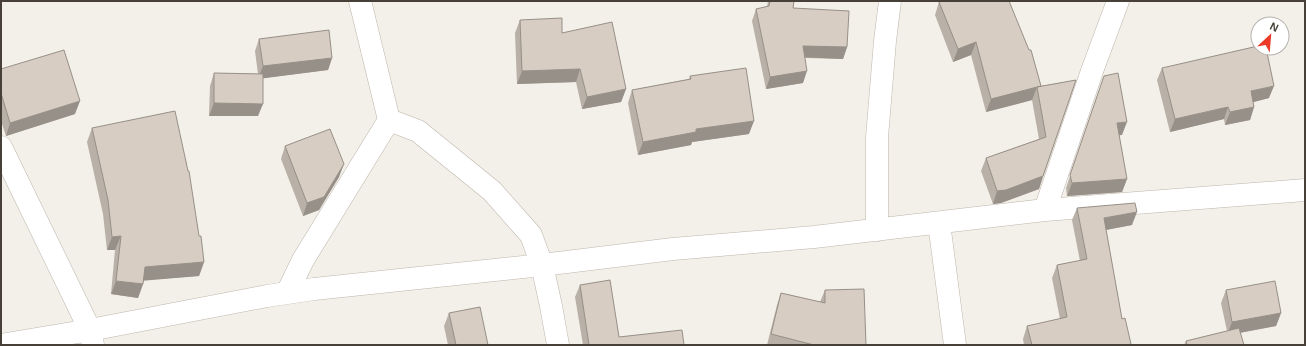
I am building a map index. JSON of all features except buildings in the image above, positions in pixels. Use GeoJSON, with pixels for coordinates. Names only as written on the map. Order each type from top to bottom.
{"type":"FeatureCollection","features":[{"type":"Feature","properties":{"kind":"street"},"geometry":{"type":"LineString","coordinates":[[287,293],[302,260],[389,120],[360,1]]}},
{"type":"Feature","properties":{"kind":"street"},"geometry":{"type":"LineString","coordinates":[[877,230],[877,137],[885,40],[890,1]]}},
{"type":"Feature","properties":{"kind":"street"},"geometry":{"type":"LineString","coordinates":[[1045,210],[1092,71],[1118,1]]}},
{"type":"Feature","properties":{"kind":"street"},"geometry":{"type":"LineString","coordinates":[[389,120],[418,131],[492,191],[530,235],[542,265],[558,345]]}},
{"type":"Feature","properties":{"kind":"street"},"geometry":{"type":"LineString","coordinates":[[1,146],[92,337]]}},
{"type":"Feature","properties":{"kind":"street"},"geometry":{"type":"LineString","coordinates":[[1,345],[92,337],[287,293],[377,282],[542,265],[673,249],[814,237],[1045,210],[1305,190]]}},
{"type":"Feature","properties":{"kind":"street"},"geometry":{"type":"LineString","coordinates":[[939,223],[955,345]]}}]}
